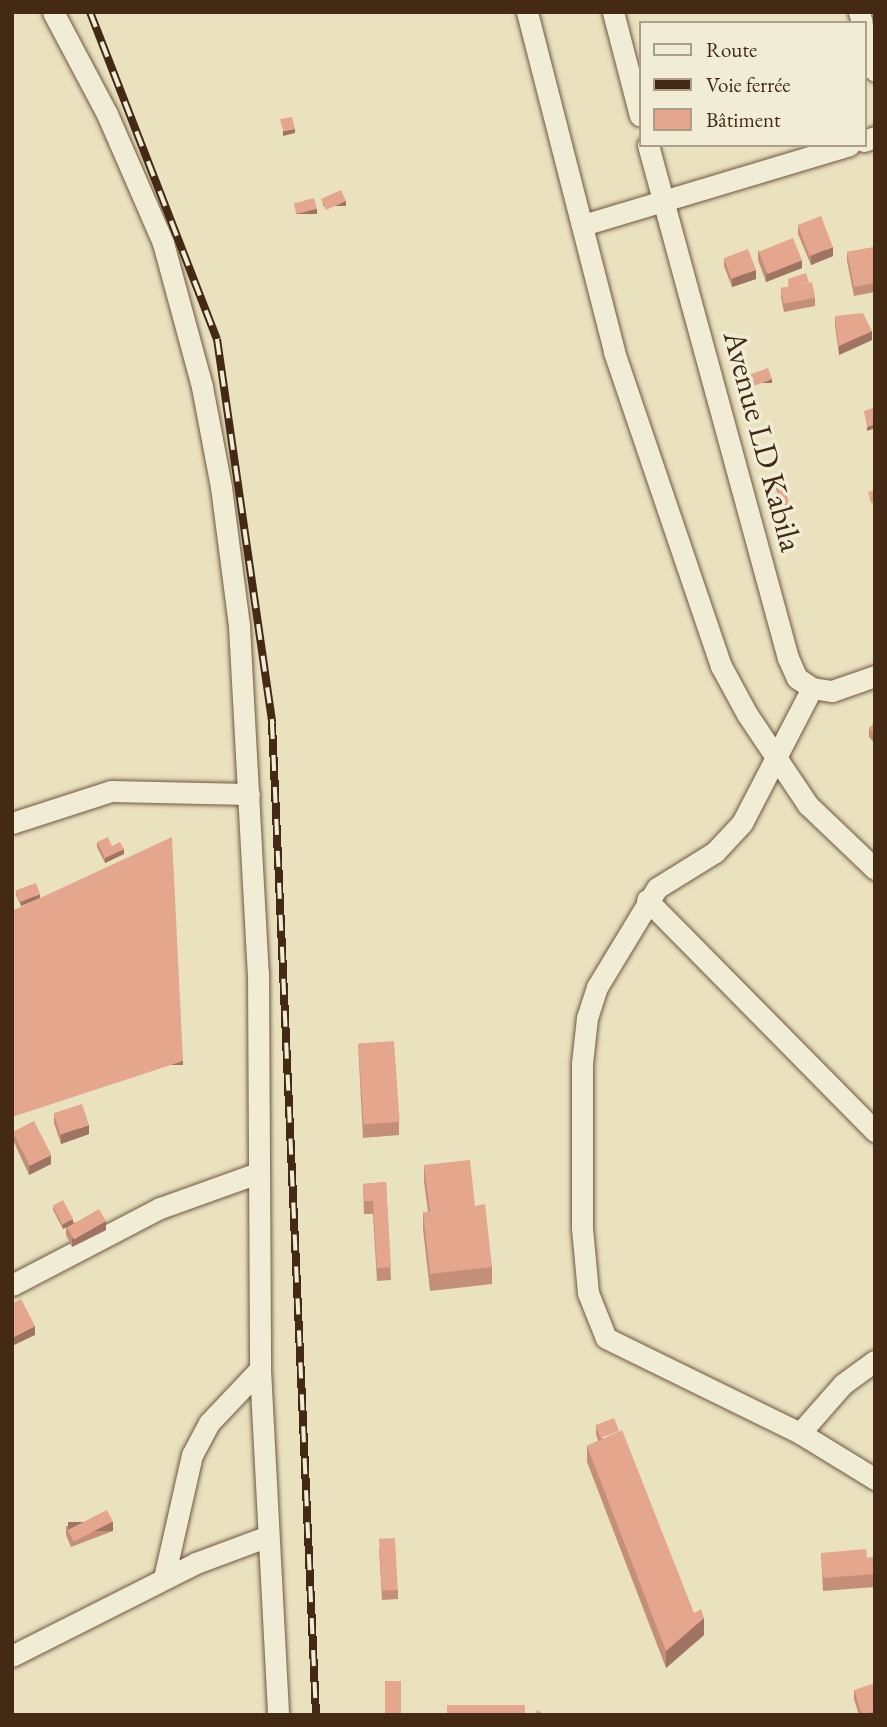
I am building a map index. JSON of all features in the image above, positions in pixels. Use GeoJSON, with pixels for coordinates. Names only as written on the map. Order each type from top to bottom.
{"type":"FeatureCollection","features":[{"type":"Feature","properties":{"kind":"street"},"geometry":{"type":"LineString","coordinates":[[52,12],[107,114],[163,243],[202,387],[239,626],[261,1042],[258,1173],[260,1369],[266,1537],[278,1715]]}},
{"type":"Feature","properties":{"kind":"street"},"geometry":{"type":"LineString","coordinates":[[527,12],[614,352],[722,666],[747,713],[777,754],[808,805],[875,869]]}},
{"type":"Feature","properties":{"kind":"street"},"geometry":{"type":"LineString","coordinates":[[613,12],[638,108]]}},
{"type":"Feature","properties":{"kind":"street"},"geometry":{"type":"LineString","coordinates":[[866,38],[875,71]]}},
{"type":"Feature","properties":{"kind":"street","name":"Avenue LD Kabila"},"geometry":{"type":"LineString","coordinates":[[649,147],[788,658],[797,678],[812,688]]}},
{"type":"Feature","properties":{"kind":"street"},"geometry":{"type":"LineString","coordinates":[[583,225],[842,147]]}},
{"type":"Feature","properties":{"kind":"street"},"geometry":{"type":"LineString","coordinates":[[875,676],[832,691],[812,688],[728,841],[671,877],[647,900],[616,949],[587,1018],[579,1123],[588,1293],[606,1338],[800,1433],[875,1479]]}},
{"type":"Feature","properties":{"kind":"street"},"geometry":{"type":"LineString","coordinates":[[12,823],[111,791],[249,794]]}},
{"type":"Feature","properties":{"kind":"street"},"geometry":{"type":"LineString","coordinates":[[647,900],[875,1131]]}},
{"type":"Feature","properties":{"kind":"street"},"geometry":{"type":"LineString","coordinates":[[12,1285],[160,1208],[258,1173]]}},
{"type":"Feature","properties":{"kind":"street"},"geometry":{"type":"LineString","coordinates":[[800,1433],[843,1384],[875,1361]]}},
{"type":"Feature","properties":{"kind":"street"},"geometry":{"type":"LineString","coordinates":[[164,1578],[192,1455],[209,1423],[260,1369]]}},
{"type":"Feature","properties":{"kind":"street"},"geometry":{"type":"LineString","coordinates":[[12,1656],[164,1578],[266,1537]]}},
{"type":"Feature","properties":{"kind":"building"},"geometry":{"type":"Polygon","coordinates":[[[292,117],[295,129],[283,131],[280,119],[292,117]]]}},
{"type":"Feature","properties":{"kind":"building"},"geometry":{"type":"Polygon","coordinates":[[[341,190],[346,201],[326,210],[321,199],[341,190]]]}},
{"type":"Feature","properties":{"kind":"building"},"geometry":{"type":"Polygon","coordinates":[[[314,198],[317,209],[297,214],[294,203],[314,198]]]}},
{"type":"Feature","properties":{"kind":"building"},"geometry":{"type":"Polygon","coordinates":[[[821,216],[833,247],[809,256],[798,225],[821,216]]]}},
{"type":"Feature","properties":{"kind":"building"},"geometry":{"type":"Polygon","coordinates":[[[793,238],[802,260],[768,274],[759,252],[793,238]]]}},
{"type":"Feature","properties":{"kind":"building"},"geometry":{"type":"Polygon","coordinates":[[[875,247],[875,283],[854,287],[847,252],[875,247]]]}},
{"type":"Feature","properties":{"kind":"building"},"geometry":{"type":"Polygon","coordinates":[[[748,249],[756,270],[732,279],[724,258],[748,249]]]}},
{"type":"Feature","properties":{"kind":"building"},"geometry":{"type":"Polygon","coordinates":[[[806,273],[809,282],[790,287],[788,279],[806,273]]]}},
{"type":"Feature","properties":{"kind":"building"},"geometry":{"type":"Polygon","coordinates":[[[812,282],[815,298],[784,304],[781,288],[812,282]]]}},
{"type":"Feature","properties":{"kind":"building"},"geometry":{"type":"Polygon","coordinates":[[[863,313],[872,331],[839,346],[835,316],[863,313]]]}},
{"type":"Feature","properties":{"kind":"building"},"geometry":{"type":"Polygon","coordinates":[[[768,368],[772,379],[752,386],[748,375],[768,368]]]}},
{"type":"Feature","properties":{"kind":"building"},"geometry":{"type":"Polygon","coordinates":[[[873,408],[875,424],[867,427],[864,411],[873,408]]]}},
{"type":"Feature","properties":{"kind":"building"},"geometry":{"type":"Polygon","coordinates":[[[782,479],[789,503],[783,505],[775,482],[782,479]]]}},
{"type":"Feature","properties":{"kind":"building"},"geometry":{"type":"Polygon","coordinates":[[[875,490],[875,502],[871,503],[868,492],[875,490]]]}},
{"type":"Feature","properties":{"kind":"building"},"geometry":{"type":"Polygon","coordinates":[[[875,723],[875,735],[869,728],[875,723]]]}},
{"type":"Feature","properties":{"kind":"building"},"geometry":{"type":"Polygon","coordinates":[[[108,837],[112,846],[120,842],[124,849],[105,858],[97,842],[108,837]]]}},
{"type":"Feature","properties":{"kind":"building"},"geometry":{"type":"Polygon","coordinates":[[[172,837],[183,1061],[12,1117],[12,911],[172,837]]]}},
{"type":"Feature","properties":{"kind":"building"},"geometry":{"type":"Polygon","coordinates":[[[36,883],[40,894],[19,902],[15,891],[36,883]]]}},
{"type":"Feature","properties":{"kind":"building"},"geometry":{"type":"Polygon","coordinates":[[[394,1041],[400,1122],[364,1124],[358,1044],[394,1041]]]}},
{"type":"Feature","properties":{"kind":"building"},"geometry":{"type":"Polygon","coordinates":[[[82,1104],[89,1125],[60,1134],[53,1113],[82,1104]]]}},
{"type":"Feature","properties":{"kind":"building"},"geometry":{"type":"Polygon","coordinates":[[[34,1121],[51,1155],[30,1166],[13,1132],[34,1121]]]}},
{"type":"Feature","properties":{"kind":"building"},"geometry":{"type":"Polygon","coordinates":[[[470,1160],[475,1206],[485,1204],[492,1267],[430,1274],[423,1212],[430,1212],[424,1165],[470,1160]]]}},
{"type":"Feature","properties":{"kind":"building"},"geometry":{"type":"Polygon","coordinates":[[[386,1182],[391,1267],[377,1268],[373,1201],[364,1201],[363,1184],[386,1182]]]}},
{"type":"Feature","properties":{"kind":"building"},"geometry":{"type":"Polygon","coordinates":[[[63,1200],[73,1219],[62,1224],[52,1206],[63,1200]]]}},
{"type":"Feature","properties":{"kind":"building"},"geometry":{"type":"Polygon","coordinates":[[[99,1209],[106,1221],[74,1240],[67,1228],[99,1209]]]}},
{"type":"Feature","properties":{"kind":"building"},"geometry":{"type":"Polygon","coordinates":[[[21,1299],[35,1326],[12,1338],[12,1304],[21,1299]]]}},
{"type":"Feature","properties":{"kind":"building"},"geometry":{"type":"Polygon","coordinates":[[[614,1418],[619,1431],[600,1438],[595,1425],[614,1418]]]}},
{"type":"Feature","properties":{"kind":"building"},"geometry":{"type":"Polygon","coordinates":[[[622,1430],[694,1613],[701,1609],[704,1618],[666,1651],[587,1446],[622,1430]]]}},
{"type":"Feature","properties":{"kind":"building"},"geometry":{"type":"Polygon","coordinates":[[[107,1510],[113,1522],[74,1542],[68,1530],[107,1510]]]}},
{"type":"Feature","properties":{"kind":"building"},"geometry":{"type":"Polygon","coordinates":[[[395,1538],[398,1590],[382,1591],[379,1539],[395,1538]]]}},
{"type":"Feature","properties":{"kind":"building"},"geometry":{"type":"Polygon","coordinates":[[[866,1549],[867,1558],[875,1557],[875,1574],[823,1578],[821,1553],[866,1549]]]}},
{"type":"Feature","properties":{"kind":"building"},"geometry":{"type":"Polygon","coordinates":[[[385,1681],[401,1681],[401,1715],[385,1715],[385,1681]]]}},
{"type":"Feature","properties":{"kind":"building"},"geometry":{"type":"Polygon","coordinates":[[[875,1683],[875,1711],[862,1715],[854,1690],[875,1683]]]}},
{"type":"Feature","properties":{"kind":"building"},"geometry":{"type":"Polygon","coordinates":[[[447,1705],[525,1705],[525,1715],[447,1715],[447,1705]]]}},
{"type":"Feature","properties":{"kind":"railway"},"geometry":{"type":"LineString","coordinates":[[90,12],[217,339],[272,723],[316,1715]]}}]}
